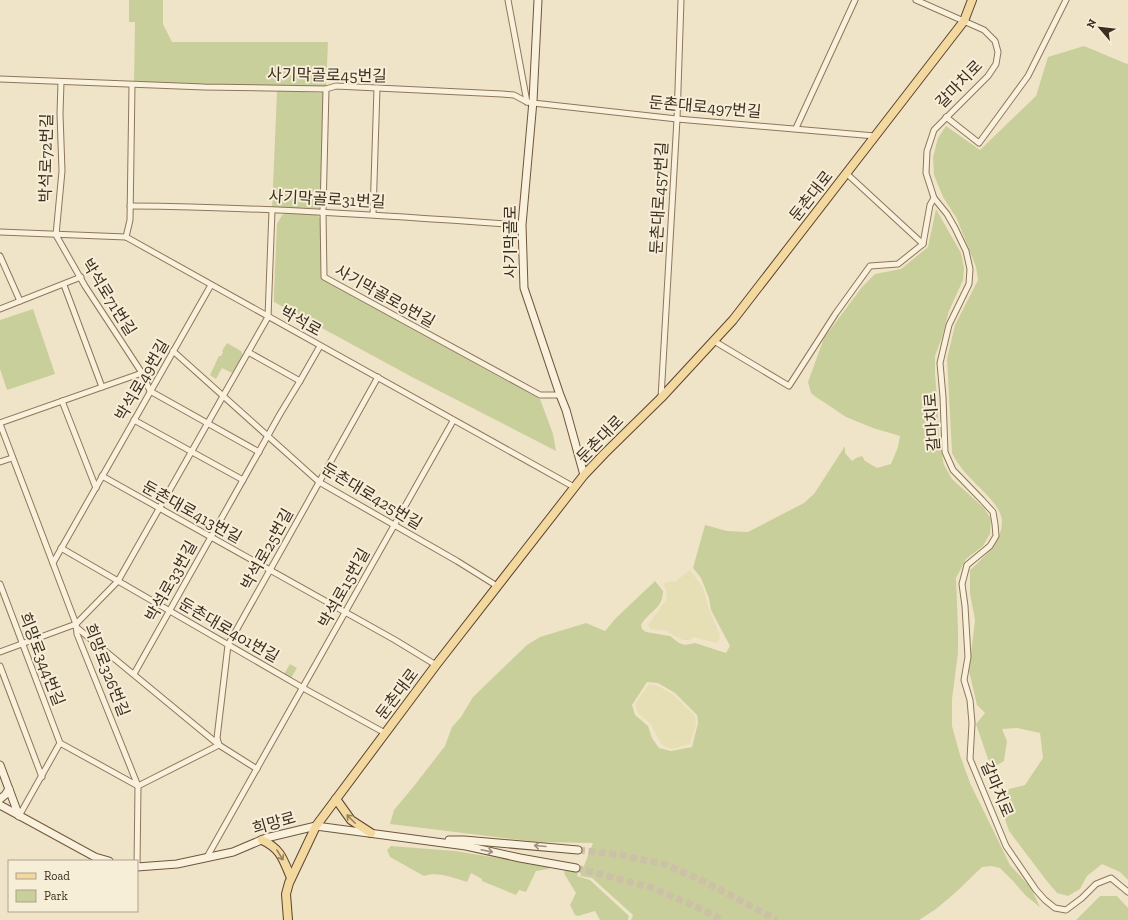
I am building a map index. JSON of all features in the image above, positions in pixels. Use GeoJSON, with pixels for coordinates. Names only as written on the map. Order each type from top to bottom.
{"type":"FeatureCollection","features":[{"type":"Feature","properties":{"kind":"main road","name":"사기막골로"},"geometry":{"type":"LineString","coordinates":[[538,0],[522,225],[524,288],[566,410],[584,475]]}},
{"type":"Feature","properties":{"kind":"main road","name":"둔촌대로"},"geometry":{"type":"LineString","coordinates":[[288,920],[286,894],[291,878],[316,826],[385,733],[584,475],[604,453],[661,398],[733,320],[964,21],[972,0]]}},
{"type":"Feature","properties":{"kind":"main road"},"geometry":{"type":"LineString","coordinates":[[0,765],[19,816]]}},
{"type":"Feature","properties":{"kind":"main road"},"geometry":{"type":"LineString","coordinates":[[0,799],[9,789]]}},
{"type":"Feature","properties":{"kind":"main road"},"geometry":{"type":"LineString","coordinates":[[336,799],[351,820],[371,833]]}},
{"type":"Feature","properties":{"kind":"main road"},"geometry":{"type":"LineString","coordinates":[[0,805],[96,857],[106,860]]}},
{"type":"Feature","properties":{"kind":"main road","name":"희망로"},"geometry":{"type":"LineString","coordinates":[[138,867],[177,864],[233,852],[262,840],[316,826],[466,846],[576,868]]}},
{"type":"Feature","properties":{"kind":"main road"},"geometry":{"type":"LineString","coordinates":[[262,840],[275,847],[284,860],[291,878]]}},
{"type":"Feature","properties":{"kind":"main road","name":"희망로"},"geometry":{"type":"LineString","coordinates":[[421,840],[464,840],[578,850]]}},
{"type":"Feature","properties":{"kind":"street"},"geometry":{"type":"LineString","coordinates":[[508,0],[530,102]]}},
{"type":"Feature","properties":{"kind":"street","name":"둔촌대로457번길"},"geometry":{"type":"LineString","coordinates":[[661,398],[677,119],[681,0]]}},
{"type":"Feature","properties":{"kind":"street"},"geometry":{"type":"LineString","coordinates":[[796,128],[855,0]]}},
{"type":"Feature","properties":{"kind":"street","name":"갈마치로"},"geometry":{"type":"LineString","coordinates":[[916,0],[984,30],[995,41],[998,52],[996,64],[988,76],[934,130],[927,151],[926,173],[934,198],[947,214],[966,251],[970,269],[969,284],[949,325],[940,363],[944,398],[945,452],[953,470],[992,512],[996,536],[990,546],[967,565],[962,584],[968,657],[964,680],[970,700],[972,723],[970,759],[1006,846],[1036,890],[1045,900],[1055,908],[1066,910],[1082,898],[1096,884],[1111,878],[1128,892]]}},
{"type":"Feature","properties":{"kind":"street"},"geometry":{"type":"LineString","coordinates":[[946,117],[979,142],[1028,76],[1066,0]]}},
{"type":"Feature","properties":{"kind":"street","name":"사기막골로45번길"},"geometry":{"type":"LineString","coordinates":[[0,79],[119,85],[326,89],[336,86],[502,94],[514,95],[530,102]]}},
{"type":"Feature","properties":{"kind":"street","name":"박석로72번길"},"geometry":{"type":"LineString","coordinates":[[56,235],[62,171],[60,114],[61,82]]}},
{"type":"Feature","properties":{"kind":"street"},"geometry":{"type":"LineString","coordinates":[[126,237],[130,220],[132,85]]}},
{"type":"Feature","properties":{"kind":"street"},"geometry":{"type":"LineString","coordinates":[[372,214],[377,88]]}},
{"type":"Feature","properties":{"kind":"street","name":"사기막골로9번길"},"geometry":{"type":"LineString","coordinates":[[326,89],[323,212],[324,277],[540,395],[560,395]]}},
{"type":"Feature","properties":{"kind":"street","name":"둔촌대로497번길"},"geometry":{"type":"LineString","coordinates":[[530,102],[677,119],[796,128],[875,136]]}},
{"type":"Feature","properties":{"kind":"street"},"geometry":{"type":"LineString","coordinates":[[846,173],[923,244]]}},
{"type":"Feature","properties":{"kind":"street"},"geometry":{"type":"LineString","coordinates":[[714,341],[789,386],[836,313],[870,266],[898,264],[923,244],[930,205],[934,198]]}},
{"type":"Feature","properties":{"kind":"street","name":"사기막골로31번길"},"geometry":{"type":"LineString","coordinates":[[130,206],[228,207],[372,214],[522,225]]}},
{"type":"Feature","properties":{"kind":"street"},"geometry":{"type":"LineString","coordinates":[[0,652],[76,625],[118,581],[190,451],[268,317],[272,210]]}},
{"type":"Feature","properties":{"kind":"street","name":"박석로"},"geometry":{"type":"LineString","coordinates":[[0,232],[126,237],[574,487]]}},
{"type":"Feature","properties":{"kind":"street","name":"박석로71번길"},"geometry":{"type":"LineString","coordinates":[[56,235],[85,286],[142,373],[150,391]]}},
{"type":"Feature","properties":{"kind":"street"},"geometry":{"type":"LineString","coordinates":[[0,256],[20,301]]}},
{"type":"Feature","properties":{"kind":"street"},"geometry":{"type":"LineString","coordinates":[[0,309],[81,278]]}},
{"type":"Feature","properties":{"kind":"street"},"geometry":{"type":"LineString","coordinates":[[64,285],[102,387]]}},
{"type":"Feature","properties":{"kind":"street","name":"박석로49번길"},"geometry":{"type":"LineString","coordinates":[[52,564],[211,285]]}},
{"type":"Feature","properties":{"kind":"street","name":"박석로33번길"},"geometry":{"type":"LineString","coordinates":[[134,674],[267,436],[320,346]]}},
{"type":"Feature","properties":{"kind":"street","name":"둔촌대로425번길"},"geometry":{"type":"LineString","coordinates":[[173,351],[319,482],[457,561],[497,586]]}},
{"type":"Feature","properties":{"kind":"street"},"geometry":{"type":"LineString","coordinates":[[248,352],[300,381]]}},
{"type":"Feature","properties":{"kind":"street"},"geometry":{"type":"LineString","coordinates":[[0,423],[142,373]]}},
{"type":"Feature","properties":{"kind":"street","name":"박석로25번길"},"geometry":{"type":"LineString","coordinates":[[219,745],[217,738],[228,645],[378,377]]}},
{"type":"Feature","properties":{"kind":"street"},"geometry":{"type":"LineString","coordinates":[[150,391],[258,452]]}},
{"type":"Feature","properties":{"kind":"street"},"geometry":{"type":"LineString","coordinates":[[62,401],[96,488]]}},
{"type":"Feature","properties":{"kind":"street"},"geometry":{"type":"LineString","coordinates":[[134,420],[243,480]]}},
{"type":"Feature","properties":{"kind":"street","name":"박석로15번길"},"geometry":{"type":"LineString","coordinates":[[207,857],[454,420]]}},
{"type":"Feature","properties":{"kind":"street","name":"희망로326번길"},"geometry":{"type":"LineString","coordinates":[[0,423],[76,625],[77,634],[138,786],[137,860]]}},
{"type":"Feature","properties":{"kind":"street"},"geometry":{"type":"LineString","coordinates":[[0,462],[12,458]]}},
{"type":"Feature","properties":{"kind":"street","name":"둔촌대로413번길"},"geometry":{"type":"LineString","coordinates":[[102,476],[210,538],[395,640],[436,665]]}},
{"type":"Feature","properties":{"kind":"street","name":"둔촌대로401번길"},"geometry":{"type":"LineString","coordinates":[[61,548],[302,688],[385,733]]}},
{"type":"Feature","properties":{"kind":"street","name":"희망로344번길"},"geometry":{"type":"LineString","coordinates":[[0,584],[60,743]]}},
{"type":"Feature","properties":{"kind":"street"},"geometry":{"type":"LineString","coordinates":[[76,625],[219,745],[257,769]]}},
{"type":"Feature","properties":{"kind":"street"},"geometry":{"type":"LineString","coordinates":[[0,666],[42,777]]}},
{"type":"Feature","properties":{"kind":"street"},"geometry":{"type":"LineString","coordinates":[[19,816],[60,743],[138,786],[219,745]]}},
{"type":"Feature","properties":{"kind":"shaded area"},"geometry":{"type":"Polygon","coordinates":[[[690,570],[703,588],[708,607],[719,633],[720,638],[716,643],[694,637],[689,640],[683,640],[666,631],[650,629],[648,625],[666,600],[667,592],[663,583],[676,581],[690,570]]]}},
{"type":"Feature","properties":{"kind":"shaded area"},"geometry":{"type":"Polygon","coordinates":[[[649,684],[658,686],[674,695],[695,716],[696,725],[690,744],[672,749],[662,745],[650,723],[638,713],[635,704],[649,684]]]}},
{"type":"Feature","properties":{"kind":"green space"},"geometry":{"type":"Polygon","coordinates":[[[129,0],[163,0],[163,24],[172,42],[328,42],[326,89],[134,82],[135,22],[129,22],[129,0]]]}},
{"type":"Feature","properties":{"kind":"green space"},"geometry":{"type":"Polygon","coordinates":[[[1084,46],[1127,64],[1128,63],[1128,880],[1120,872],[1102,864],[1087,876],[1080,889],[1068,896],[1057,893],[1046,880],[1009,831],[1001,808],[1009,789],[1025,785],[1043,758],[1040,733],[1017,728],[1002,729],[1007,741],[1004,761],[994,767],[988,759],[976,724],[985,713],[977,705],[969,671],[975,620],[970,594],[970,570],[994,545],[1001,529],[1002,521],[1000,513],[990,498],[963,470],[952,453],[947,359],[955,325],[978,280],[976,267],[957,219],[943,197],[934,175],[933,157],[938,138],[946,126],[980,150],[1036,96],[1048,57],[1084,46]]]}},
{"type":"Feature","properties":{"kind":"green space"},"geometry":{"type":"Polygon","coordinates":[[[277,91],[326,93],[323,211],[272,210],[277,91]]]}},
{"type":"Feature","properties":{"kind":"green space"},"geometry":{"type":"Polygon","coordinates":[[[936,209],[961,253],[964,268],[963,280],[949,311],[935,356],[939,440],[944,465],[952,479],[984,508],[991,519],[990,534],[983,546],[966,559],[956,578],[958,653],[952,699],[952,726],[970,783],[1010,865],[1031,888],[1040,907],[1026,896],[1000,868],[992,866],[982,867],[936,909],[919,920],[631,920],[633,915],[592,878],[580,876],[593,843],[537,842],[390,824],[394,810],[445,746],[452,727],[461,717],[473,697],[527,645],[540,637],[586,623],[605,631],[616,618],[655,581],[663,591],[661,602],[644,620],[641,625],[642,629],[646,632],[670,636],[679,643],[685,645],[695,643],[726,653],[730,646],[711,610],[709,598],[701,578],[693,568],[705,525],[727,531],[748,532],[804,503],[814,494],[845,446],[845,453],[852,461],[862,456],[865,461],[877,468],[891,464],[898,447],[900,436],[873,428],[846,417],[811,393],[808,382],[824,338],[862,287],[875,274],[901,269],[928,247],[936,209]],[[647,682],[632,705],[635,715],[648,726],[652,738],[659,748],[671,751],[692,747],[698,723],[697,715],[675,693],[658,683],[647,682]]]}},
{"type":"Feature","properties":{"kind":"green space"},"geometry":{"type":"Polygon","coordinates":[[[287,212],[311,212],[318,216],[321,220],[322,279],[444,344],[476,364],[540,399],[553,434],[556,451],[412,377],[274,302],[277,224],[282,215],[287,212]]]}},
{"type":"Feature","properties":{"kind":"green space"},"geometry":{"type":"Polygon","coordinates":[[[33,309],[55,374],[7,390],[0,369],[0,320],[33,309]]]}},
{"type":"Feature","properties":{"kind":"green space"},"geometry":{"type":"Polygon","coordinates":[[[227,343],[241,351],[243,355],[232,373],[222,368],[216,379],[210,375],[227,343]]]}},
{"type":"Feature","properties":{"kind":"green space"},"geometry":{"type":"Polygon","coordinates":[[[290,664],[297,668],[291,678],[284,674],[290,664]]]}},
{"type":"Feature","properties":{"kind":"green space"},"geometry":{"type":"Polygon","coordinates":[[[391,846],[455,851],[552,867],[536,871],[526,892],[519,890],[516,895],[482,881],[482,879],[471,873],[467,882],[434,874],[424,876],[390,857],[387,850],[391,846]]]}},
{"type":"Feature","properties":{"kind":"green space"},"geometry":{"type":"Polygon","coordinates":[[[564,871],[579,871],[577,876],[590,880],[629,916],[628,920],[600,920],[595,911],[578,916],[575,915],[570,905],[576,893],[564,871]]]}},
{"type":"Feature","properties":{"kind":"green space"},"geometry":{"type":"Polygon","coordinates":[[[1100,896],[1117,896],[1128,908],[1128,920],[1076,920],[1100,896]]]}},
{"type":"Feature","properties":{"kind":"tunnel"},"geometry":{"type":"LineString","coordinates":[[578,850],[621,855],[664,864],[705,882],[777,920]]}},
{"type":"Feature","properties":{"kind":"tunnel"},"geometry":{"type":"LineString","coordinates":[[576,868],[653,888],[722,920]]}}]}
